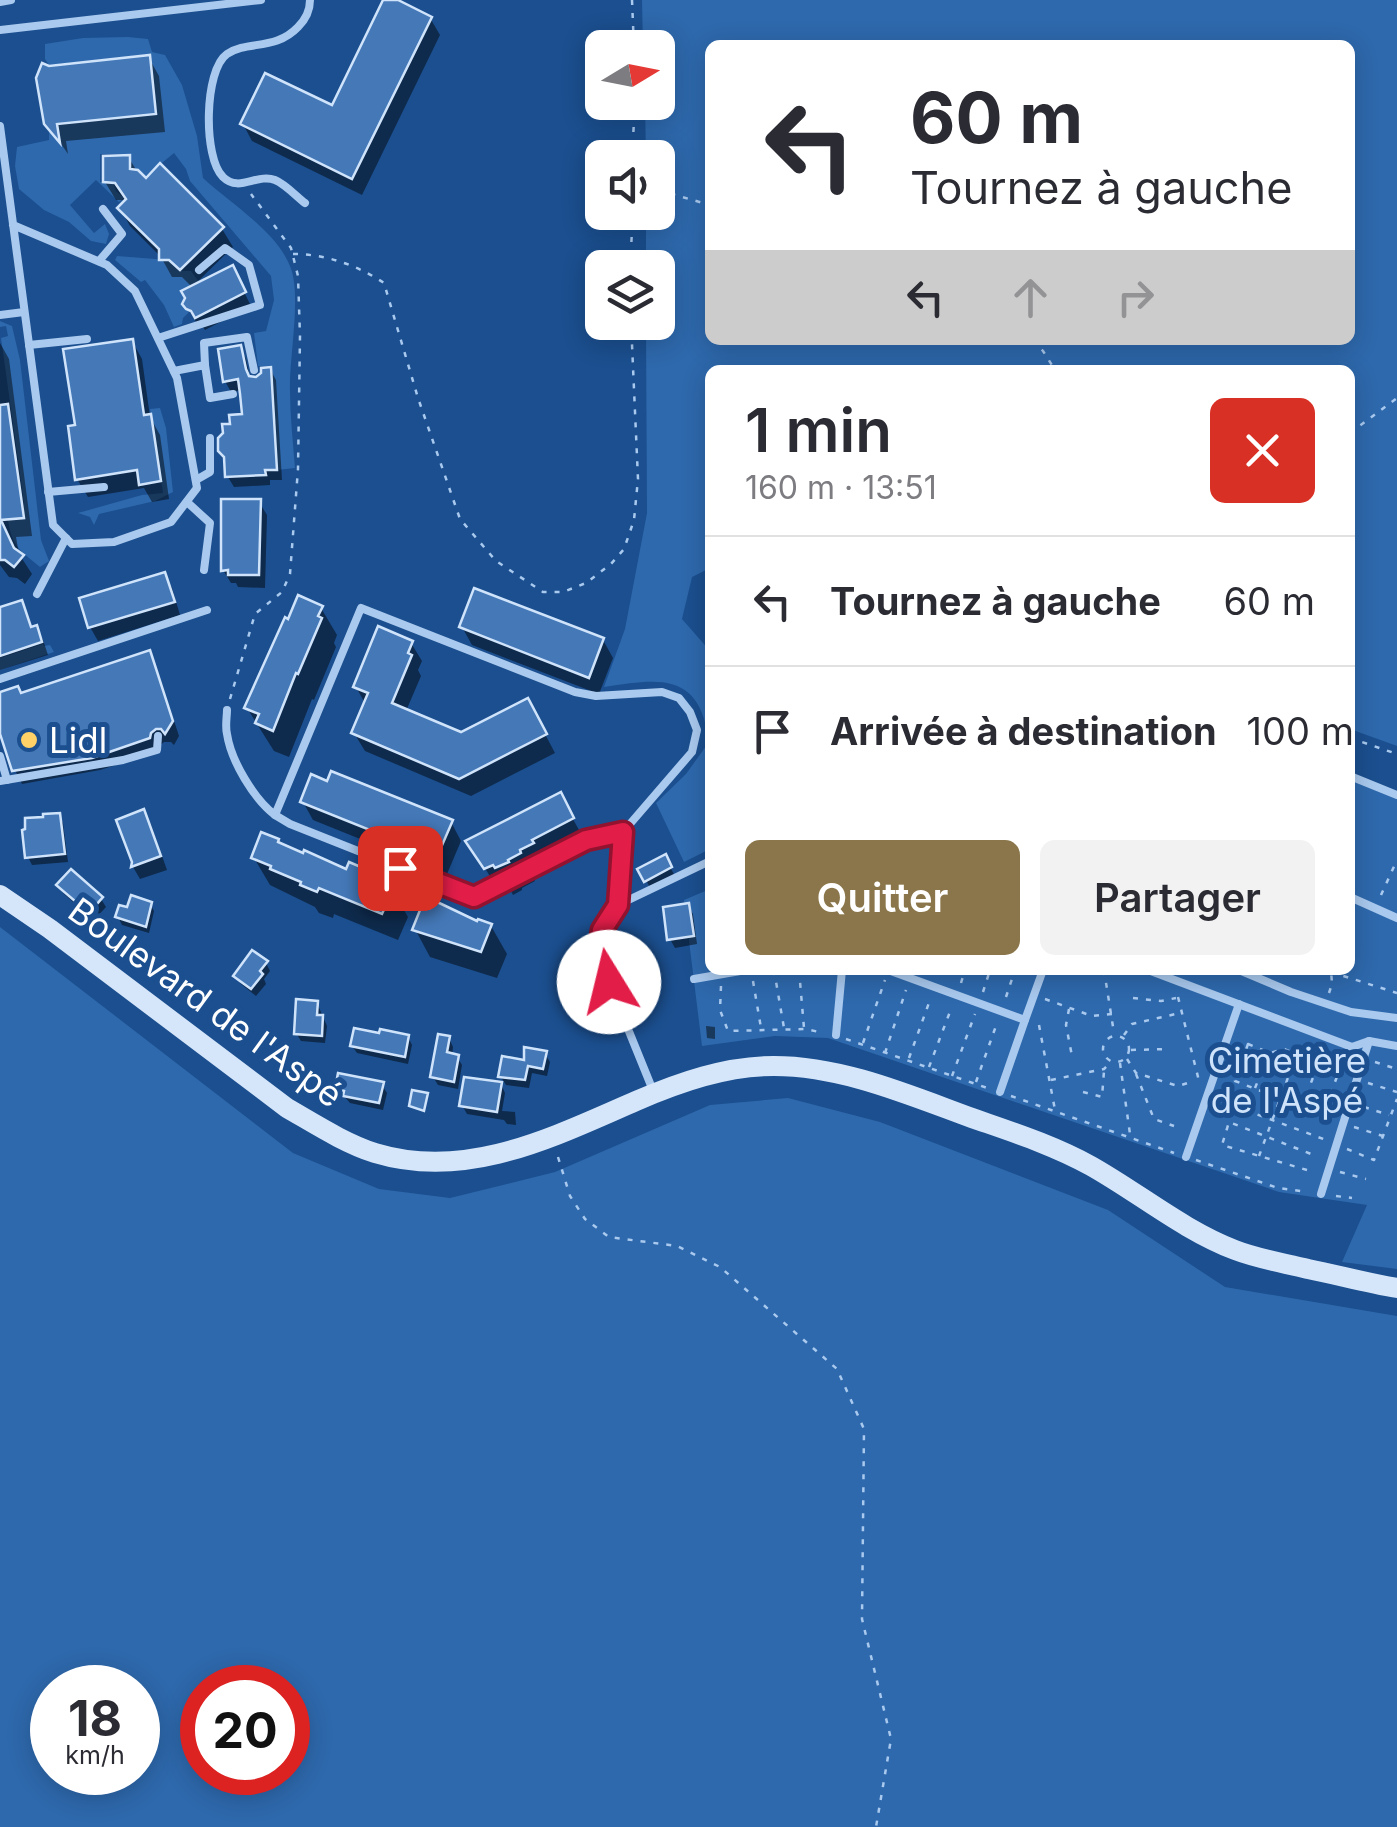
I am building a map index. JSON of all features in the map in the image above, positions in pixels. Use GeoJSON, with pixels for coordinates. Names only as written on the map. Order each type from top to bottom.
{"type":"FeatureCollection","features":[{"type":"Feature","properties":{"kind":"main road","name":"Boulevard de l'Aspé"},"geometry":{"type":"LineString","coordinates":[[0,895],[287,1108],[373,1152],[412,1161],[460,1162],[507,1153],[552,1138],[684,1081],[738,1068],[775,1066],[845,1076],[1044,1144],[1089,1165],[1201,1235],[1237,1251],[1397,1288]]}},
{"type":"Feature","properties":{"kind":"lane"},"geometry":{"type":"LineString","coordinates":[[0,2],[11,0]]}},
{"type":"Feature","properties":{"kind":"lane"},"geometry":{"type":"LineString","coordinates":[[305,203],[275,180],[265,178],[243,184],[223,177],[216,167],[209,111],[214,76],[224,56],[278,41],[292,33],[304,22],[310,0]]}},
{"type":"Feature","properties":{"kind":"lane"},"geometry":{"type":"LineString","coordinates":[[0,30],[259,1]]}},
{"type":"Feature","properties":{"kind":"lane"},"geometry":{"type":"LineString","coordinates":[[0,126],[52,525],[72,544],[114,542],[172,522],[197,488],[196,480],[174,371],[135,292],[107,265],[13,225]]}},
{"type":"Feature","properties":{"kind":"lane"},"geometry":{"type":"LineString","coordinates":[[99,261],[122,234],[103,209]]}},
{"type":"Feature","properties":{"kind":"lane"},"geometry":{"type":"LineString","coordinates":[[158,338],[260,305],[249,264],[225,248],[199,270]]}},
{"type":"Feature","properties":{"kind":"lane"},"geometry":{"type":"LineString","coordinates":[[0,315],[24,312]]}},
{"type":"Feature","properties":{"kind":"lane"},"geometry":{"type":"LineString","coordinates":[[234,394],[210,398],[204,343],[247,337],[254,370]]}},
{"type":"Feature","properties":{"kind":"lane"},"geometry":{"type":"LineString","coordinates":[[29,346],[86,339]]}},
{"type":"Feature","properties":{"kind":"lane"},"geometry":{"type":"LineString","coordinates":[[174,371],[204,366]]}},
{"type":"Feature","properties":{"kind":"lane"},"geometry":{"type":"LineString","coordinates":[[196,480],[210,472],[210,438]]}},
{"type":"Feature","properties":{"kind":"lane"},"geometry":{"type":"LineString","coordinates":[[48,492],[104,488]]}},
{"type":"Feature","properties":{"kind":"lane"},"geometry":{"type":"LineString","coordinates":[[186,502],[210,523],[204,570]]}},
{"type":"Feature","properties":{"kind":"lane"},"geometry":{"type":"LineString","coordinates":[[37,594],[66,538]]}},
{"type":"Feature","properties":{"kind":"lane"},"geometry":{"type":"LineString","coordinates":[[275,815],[361,608],[575,692],[596,696],[662,692],[679,698],[697,730],[692,752],[623,832],[618,905],[602,930],[598,955],[654,1093]]}},
{"type":"Feature","properties":{"kind":"lane"},"geometry":{"type":"LineString","coordinates":[[0,679],[207,610]]}},
{"type":"Feature","properties":{"kind":"lane"},"geometry":{"type":"LineString","coordinates":[[227,710],[226,733],[236,759],[260,803],[275,815],[474,897],[586,840],[623,832]]}},
{"type":"Feature","properties":{"kind":"lane"},"geometry":{"type":"LineString","coordinates":[[0,756],[4,781],[122,760],[156,750],[158,736]]}},
{"type":"Feature","properties":{"kind":"lane"},"geometry":{"type":"LineString","coordinates":[[1355,778],[1397,795]]}},
{"type":"Feature","properties":{"kind":"lane"},"geometry":{"type":"LineString","coordinates":[[618,905],[705,863]]}},
{"type":"Feature","properties":{"kind":"lane"},"geometry":{"type":"LineString","coordinates":[[1355,899],[1397,918]]}},
{"type":"Feature","properties":{"kind":"lane"},"geometry":{"type":"LineString","coordinates":[[694,979],[716,975]]}},
{"type":"Feature","properties":{"kind":"lane"},"geometry":{"type":"LineString","coordinates":[[836,1035],[842,975]]}},
{"type":"Feature","properties":{"kind":"lane"},"geometry":{"type":"LineString","coordinates":[[902,975],[1026,1020]]}},
{"type":"Feature","properties":{"kind":"lane"},"geometry":{"type":"LineString","coordinates":[[1000,1092],[1041,975]]}},
{"type":"Feature","properties":{"kind":"lane"},"geometry":{"type":"LineString","coordinates":[[1161,975],[1352,1046],[1369,1040],[1397,1046]]}},
{"type":"Feature","properties":{"kind":"lane"},"geometry":{"type":"LineString","coordinates":[[1252,975],[1350,1012],[1397,1018]]}},
{"type":"Feature","properties":{"kind":"lane"},"geometry":{"type":"LineString","coordinates":[[1186,1157],[1239,1004]]}},
{"type":"Feature","properties":{"kind":"lane"},"geometry":{"type":"LineString","coordinates":[[1320,1194],[1369,1040]]}},
{"type":"Feature","properties":{"kind":"path"},"geometry":{"type":"LineString","coordinates":[[632,0],[633,30]]}},
{"type":"Feature","properties":{"kind":"path"},"geometry":{"type":"LineString","coordinates":[[227,710],[255,614],[282,592],[290,574],[298,469],[298,276],[293,254],[243,184]]}},
{"type":"Feature","properties":{"kind":"path"},"geometry":{"type":"LineString","coordinates":[[675,195],[705,204]]}},
{"type":"Feature","properties":{"kind":"path"},"geometry":{"type":"LineString","coordinates":[[293,254],[315,254],[384,282],[418,398],[460,519],[496,561],[543,592],[563,592],[586,583],[624,549],[634,520],[638,479],[632,340]]}},
{"type":"Feature","properties":{"kind":"path"},"geometry":{"type":"LineString","coordinates":[[1037,345],[1052,365]]}},
{"type":"Feature","properties":{"kind":"path"},"geometry":{"type":"LineString","coordinates":[[1355,429],[1397,398]]}},
{"type":"Feature","properties":{"kind":"path"},"geometry":{"type":"LineString","coordinates":[[1355,740],[1397,754]]}},
{"type":"Feature","properties":{"kind":"path"},"geometry":{"type":"LineString","coordinates":[[1375,908],[1397,860]]}},
{"type":"Feature","properties":{"kind":"path"},"geometry":{"type":"LineString","coordinates":[[721,975],[720,1010],[728,1030],[804,1029],[836,1035],[1278,1188],[1352,1198]]}},
{"type":"Feature","properties":{"kind":"path"},"geometry":{"type":"LineString","coordinates":[[749,975],[762,1030]]}},
{"type":"Feature","properties":{"kind":"path"},"geometry":{"type":"LineString","coordinates":[[775,975],[784,1030]]}},
{"type":"Feature","properties":{"kind":"path"},"geometry":{"type":"LineString","coordinates":[[799,975],[804,1029]]}},
{"type":"Feature","properties":{"kind":"path"},"geometry":{"type":"LineString","coordinates":[[862,1044],[886,975]]}},
{"type":"Feature","properties":{"kind":"path"},"geometry":{"type":"LineString","coordinates":[[929,1068],[963,975]]}},
{"type":"Feature","properties":{"kind":"path"},"geometry":{"type":"LineString","coordinates":[[952,1076],[988,975]]}},
{"type":"Feature","properties":{"kind":"path"},"geometry":{"type":"LineString","coordinates":[[976,1084],[1013,975]]}},
{"type":"Feature","properties":{"kind":"path"},"geometry":{"type":"LineString","coordinates":[[1105,975],[1115,1035]]}},
{"type":"Feature","properties":{"kind":"path"},"geometry":{"type":"LineString","coordinates":[[1326,1004],[1331,975]]}},
{"type":"Feature","properties":{"kind":"path"},"geometry":{"type":"LineString","coordinates":[[1343,975],[1397,993]]}},
{"type":"Feature","properties":{"kind":"path"},"geometry":{"type":"LineString","coordinates":[[885,1052],[910,978]]}},
{"type":"Feature","properties":{"kind":"path"},"geometry":{"type":"LineString","coordinates":[[908,1060],[934,987]]}},
{"type":"Feature","properties":{"kind":"path"},"geometry":{"type":"LineString","coordinates":[[1034,994],[1092,1016],[1112,1014]]}},
{"type":"Feature","properties":{"kind":"path"},"geometry":{"type":"LineString","coordinates":[[1133,998],[1178,998],[1197,1080]]}},
{"type":"Feature","properties":{"kind":"path"},"geometry":{"type":"LineString","coordinates":[[1069,1008],[1066,1025],[1072,1056]]}},
{"type":"Feature","properties":{"kind":"path"},"geometry":{"type":"LineString","coordinates":[[1123,1037],[1132,1024],[1181,1013]]}},
{"type":"Feature","properties":{"kind":"path"},"geometry":{"type":"LineString","coordinates":[[1026,1020],[1040,1026],[1055,1112]]}},
{"type":"Feature","properties":{"kind":"path"},"geometry":{"type":"LineString","coordinates":[[1115,1035],[1123,1037],[1130,1050],[1120,1062],[1112,1062],[1106,1057],[1104,1044],[1115,1035]]}},
{"type":"Feature","properties":{"kind":"path"},"geometry":{"type":"LineString","coordinates":[[1248,1044],[1270,1053],[1284,1050],[1339,1071],[1323,1115],[1235,1081],[1248,1044]]}},
{"type":"Feature","properties":{"kind":"path"},"geometry":{"type":"LineString","coordinates":[[1130,1050],[1167,1049]]}},
{"type":"Feature","properties":{"kind":"path"},"geometry":{"type":"LineString","coordinates":[[1255,1089],[1270,1053]]}},
{"type":"Feature","properties":{"kind":"path"},"geometry":{"type":"LineString","coordinates":[[1259,1156],[1296,1054]]}},
{"type":"Feature","properties":{"kind":"path"},"geometry":{"type":"LineString","coordinates":[[1126,1058],[1154,1118],[1174,1126]]}},
{"type":"Feature","properties":{"kind":"path"},"geometry":{"type":"LineString","coordinates":[[1363,1058],[1397,1070]]}},
{"type":"Feature","properties":{"kind":"path"},"geometry":{"type":"LineString","coordinates":[[1050,1080],[1104,1069],[1112,1062]]}},
{"type":"Feature","properties":{"kind":"path"},"geometry":{"type":"LineString","coordinates":[[1120,1062],[1131,1138]]}},
{"type":"Feature","properties":{"kind":"path"},"geometry":{"type":"LineString","coordinates":[[1302,1107],[1319,1063]]}},
{"type":"Feature","properties":{"kind":"path"},"geometry":{"type":"LineString","coordinates":[[1084,1092],[1102,1097],[1104,1069]]}},
{"type":"Feature","properties":{"kind":"path"},"geometry":{"type":"LineString","coordinates":[[1136,1073],[1178,1086],[1197,1080],[1211,1086]]}},
{"type":"Feature","properties":{"kind":"path"},"geometry":{"type":"LineString","coordinates":[[1357,1080],[1397,1092]]}},
{"type":"Feature","properties":{"kind":"path"},"geometry":{"type":"LineString","coordinates":[[1208,1096],[1374,1160],[1397,1099]]}},
{"type":"Feature","properties":{"kind":"path"},"geometry":{"type":"LineString","coordinates":[[1350,1102],[1391,1116]]}},
{"type":"Feature","properties":{"kind":"path"},"geometry":{"type":"LineString","coordinates":[[1306,1170],[1222,1145],[1229,1122],[1312,1154]]}},
{"type":"Feature","properties":{"kind":"path"},"geometry":{"type":"LineString","coordinates":[[1343,1124],[1383,1136]]}},
{"type":"Feature","properties":{"kind":"path"},"geometry":{"type":"LineString","coordinates":[[556,1150],[570,1196],[585,1219],[609,1237],[677,1246],[720,1266],[838,1370],[864,1429],[862,1619],[891,1739],[876,1827]]}},
{"type":"Feature","properties":{"kind":"path"},"geometry":{"type":"LineString","coordinates":[[1328,1169],[1366,1180]]}},
{"type":"Feature","properties":{"kind":"green space"},"geometry":{"type":"Polygon","coordinates":[[[642,0],[1397,0],[1397,746],[1355,731],[1355,365],[705,365],[705,570],[692,577],[682,619],[705,645],[705,724],[697,703],[687,691],[674,685],[643,682],[604,687],[625,629],[647,513],[646,340],[675,340],[675,250],[646,250],[646,230],[675,230],[675,140],[646,140],[645,120],[675,120],[675,30],[643,30],[642,0]]]}},
{"type":"Feature","properties":{"kind":"green space"},"geometry":{"type":"Polygon","coordinates":[[[148,39],[152,52],[165,55],[182,85],[197,136],[203,178],[263,229],[290,266],[295,293],[290,390],[295,468],[277,470],[276,422],[251,423],[251,412],[275,411],[272,366],[258,366],[254,333],[266,331],[274,300],[271,276],[190,181],[174,153],[145,177],[131,168],[130,154],[100,154],[100,182],[113,183],[124,198],[119,202],[96,180],[70,205],[94,233],[105,224],[109,234],[106,244],[91,241],[19,189],[17,147],[49,140],[49,129],[157,115],[151,54],[49,65],[45,59],[45,44],[148,39]]]}},
{"type":"Feature","properties":{"kind":"green space"},"geometry":{"type":"Polygon","coordinates":[[[117,256],[168,260],[180,271],[191,271],[199,282],[181,291],[185,300],[182,304],[189,312],[182,324],[174,327],[164,305],[145,280],[141,282],[115,260],[117,256]]]}},
{"type":"Feature","properties":{"kind":"green space"},"geometry":{"type":"Polygon","coordinates":[[[0,321],[12,326],[20,360],[41,540],[49,561],[40,567],[18,547],[8,520],[24,518],[24,503],[1,338],[8,336],[0,321]]]}},
{"type":"Feature","properties":{"kind":"green space"},"geometry":{"type":"Polygon","coordinates":[[[160,408],[173,492],[155,501],[99,514],[94,525],[90,517],[78,513],[163,493],[150,409],[160,408]]]}},
{"type":"Feature","properties":{"kind":"green space"},"geometry":{"type":"Polygon","coordinates":[[[50,645],[54,652],[0,670],[0,658],[50,645]]]}},
{"type":"Feature","properties":{"kind":"green space"},"geometry":{"type":"Polygon","coordinates":[[[705,748],[705,852],[684,862],[656,803],[686,774],[705,748]]]}},
{"type":"Feature","properties":{"kind":"green space","name":"Cimetière de l'Aspé"},"geometry":{"type":"Polygon","coordinates":[[[1355,781],[1397,798],[1397,1269],[1342,1262],[1367,1205],[1279,1192],[828,1038],[775,1036],[702,1046],[684,900],[705,891],[705,975],[1355,975],[1355,781]]]}},
{"type":"Feature","properties":{"kind":"green space"},"geometry":{"type":"Polygon","coordinates":[[[0,927],[293,1153],[379,1189],[450,1198],[555,1172],[710,1105],[788,1098],[880,1122],[1108,1210],[1225,1287],[1397,1316],[1397,1827],[0,1827],[0,927]]]}},
{"type":"Feature","properties":{"kind":"building"},"geometry":{"type":"Polygon","coordinates":[[[383,0],[398,0],[432,17],[352,179],[240,124],[265,73],[332,105],[383,0]]]}},
{"type":"Feature","properties":{"kind":"building"},"geometry":{"type":"Polygon","coordinates":[[[150,55],[156,114],[57,124],[60,143],[44,124],[36,78],[42,63],[49,66],[150,55]]]}},
{"type":"Feature","properties":{"kind":"building"},"geometry":{"type":"Polygon","coordinates":[[[130,155],[130,169],[138,170],[146,178],[160,163],[224,227],[180,270],[169,260],[159,260],[159,249],[117,208],[126,199],[115,183],[103,182],[103,156],[130,155]]]}},
{"type":"Feature","properties":{"kind":"building"},"geometry":{"type":"Polygon","coordinates":[[[233,265],[246,292],[195,318],[182,304],[185,298],[181,291],[233,265]]]}},
{"type":"Feature","properties":{"kind":"building"},"geometry":{"type":"Polygon","coordinates":[[[133,339],[144,415],[151,414],[161,481],[139,485],[137,470],[75,480],[68,426],[75,425],[63,349],[133,339]]]}},
{"type":"Feature","properties":{"kind":"building"},"geometry":{"type":"Polygon","coordinates":[[[241,345],[249,376],[256,377],[261,368],[271,367],[277,470],[265,470],[266,475],[225,477],[218,438],[223,433],[222,424],[230,424],[229,415],[242,414],[238,379],[223,382],[218,349],[241,345]]]}},
{"type":"Feature","properties":{"kind":"building"},"geometry":{"type":"Polygon","coordinates":[[[8,404],[24,518],[1,520],[14,548],[24,555],[14,567],[0,560],[0,405],[8,404]]]}},
{"type":"Feature","properties":{"kind":"building"},"geometry":{"type":"Polygon","coordinates":[[[221,499],[261,499],[259,575],[228,575],[228,570],[221,571],[221,499]]]}},
{"type":"Feature","properties":{"kind":"building"},"geometry":{"type":"Polygon","coordinates":[[[165,572],[175,602],[88,628],[79,598],[165,572]]]}},
{"type":"Feature","properties":{"kind":"building"},"geometry":{"type":"Polygon","coordinates":[[[474,588],[604,638],[589,678],[459,627],[474,588]]]}},
{"type":"Feature","properties":{"kind":"building"},"geometry":{"type":"Polygon","coordinates":[[[298,595],[323,606],[318,616],[322,618],[273,731],[255,723],[259,714],[244,708],[298,595]]]}},
{"type":"Feature","properties":{"kind":"building"},"geometry":{"type":"Polygon","coordinates":[[[22,600],[31,627],[37,625],[42,642],[0,656],[0,607],[22,600]]]}},
{"type":"Feature","properties":{"kind":"building"},"geometry":{"type":"Polygon","coordinates":[[[378,626],[413,641],[408,653],[412,655],[392,703],[461,732],[528,698],[547,734],[459,779],[351,733],[368,693],[353,687],[378,626]]]}},
{"type":"Feature","properties":{"kind":"building"},"geometry":{"type":"Polygon","coordinates":[[[150,650],[173,721],[165,734],[156,729],[150,738],[92,758],[12,771],[0,734],[0,692],[18,686],[21,693],[150,650]]]}},
{"type":"Feature","properties":{"kind":"building"},"geometry":{"type":"Polygon","coordinates":[[[331,771],[453,820],[437,857],[300,802],[311,774],[327,781],[331,771]]]}},
{"type":"Feature","properties":{"kind":"building"},"geometry":{"type":"Polygon","coordinates":[[[561,792],[574,818],[532,840],[534,843],[509,862],[484,869],[465,841],[561,792]]]}},
{"type":"Feature","properties":{"kind":"building"},"geometry":{"type":"Polygon","coordinates":[[[144,809],[161,856],[131,867],[116,820],[144,809]]]}},
{"type":"Feature","properties":{"kind":"building"},"geometry":{"type":"Polygon","coordinates":[[[60,813],[65,854],[25,858],[25,818],[60,813]]]}},
{"type":"Feature","properties":{"kind":"building"},"geometry":{"type":"Polygon","coordinates":[[[261,832],[346,869],[349,862],[382,876],[380,882],[394,888],[382,914],[319,888],[317,892],[300,885],[301,882],[251,858],[261,832]]]}},
{"type":"Feature","properties":{"kind":"building"},"geometry":{"type":"Polygon","coordinates":[[[666,854],[672,867],[644,882],[637,869],[666,854]]]}},
{"type":"Feature","properties":{"kind":"building"},"geometry":{"type":"Polygon","coordinates":[[[71,869],[103,897],[89,913],[56,885],[71,869]]]}},
{"type":"Feature","properties":{"kind":"building"},"geometry":{"type":"Polygon","coordinates":[[[131,895],[152,902],[146,927],[115,917],[119,905],[127,907],[131,895]]]}},
{"type":"Feature","properties":{"kind":"building"},"geometry":{"type":"Polygon","coordinates":[[[433,900],[492,924],[481,952],[412,930],[422,905],[430,908],[433,900]]]}},
{"type":"Feature","properties":{"kind":"building"},"geometry":{"type":"Polygon","coordinates":[[[689,903],[694,936],[667,940],[663,907],[689,903]]]}},
{"type":"Feature","properties":{"kind":"building"},"geometry":{"type":"Polygon","coordinates":[[[252,950],[268,961],[251,989],[233,976],[252,950]]]}},
{"type":"Feature","properties":{"kind":"building"},"geometry":{"type":"Polygon","coordinates":[[[296,999],[318,1001],[317,1015],[323,1015],[322,1036],[294,1034],[296,999]]]}},
{"type":"Feature","properties":{"kind":"building"},"geometry":{"type":"Polygon","coordinates":[[[354,1028],[409,1035],[405,1057],[350,1046],[354,1028]]]}},
{"type":"Feature","properties":{"kind":"building"},"geometry":{"type":"Polygon","coordinates":[[[438,1034],[450,1036],[447,1052],[459,1055],[454,1082],[430,1077],[438,1034]]]}},
{"type":"Feature","properties":{"kind":"building"},"geometry":{"type":"Polygon","coordinates":[[[524,1047],[547,1051],[543,1069],[528,1066],[525,1080],[498,1077],[502,1056],[524,1060],[524,1047]]]}},
{"type":"Feature","properties":{"kind":"building"},"geometry":{"type":"Polygon","coordinates":[[[338,1073],[384,1082],[379,1103],[343,1096],[344,1091],[335,1089],[338,1073]]]}},
{"type":"Feature","properties":{"kind":"building"},"geometry":{"type":"Polygon","coordinates":[[[464,1077],[502,1082],[497,1112],[459,1106],[464,1077]]]}},
{"type":"Feature","properties":{"kind":"building"},"geometry":{"type":"Polygon","coordinates":[[[412,1090],[428,1093],[424,1111],[409,1106],[412,1090]]]}},
{"type":"Feature","properties":{"kind":"place","name":"Lidl"},"geometry":{"type":"Point","coordinates":[29,740]}},
{"type":"Feature","properties":{"kind":"route"},"geometry":{"type":"LineString","coordinates":[[400,868],[474,897],[586,840],[623,832],[618,905],[602,930],[598,955],[609,982]]}}]}
